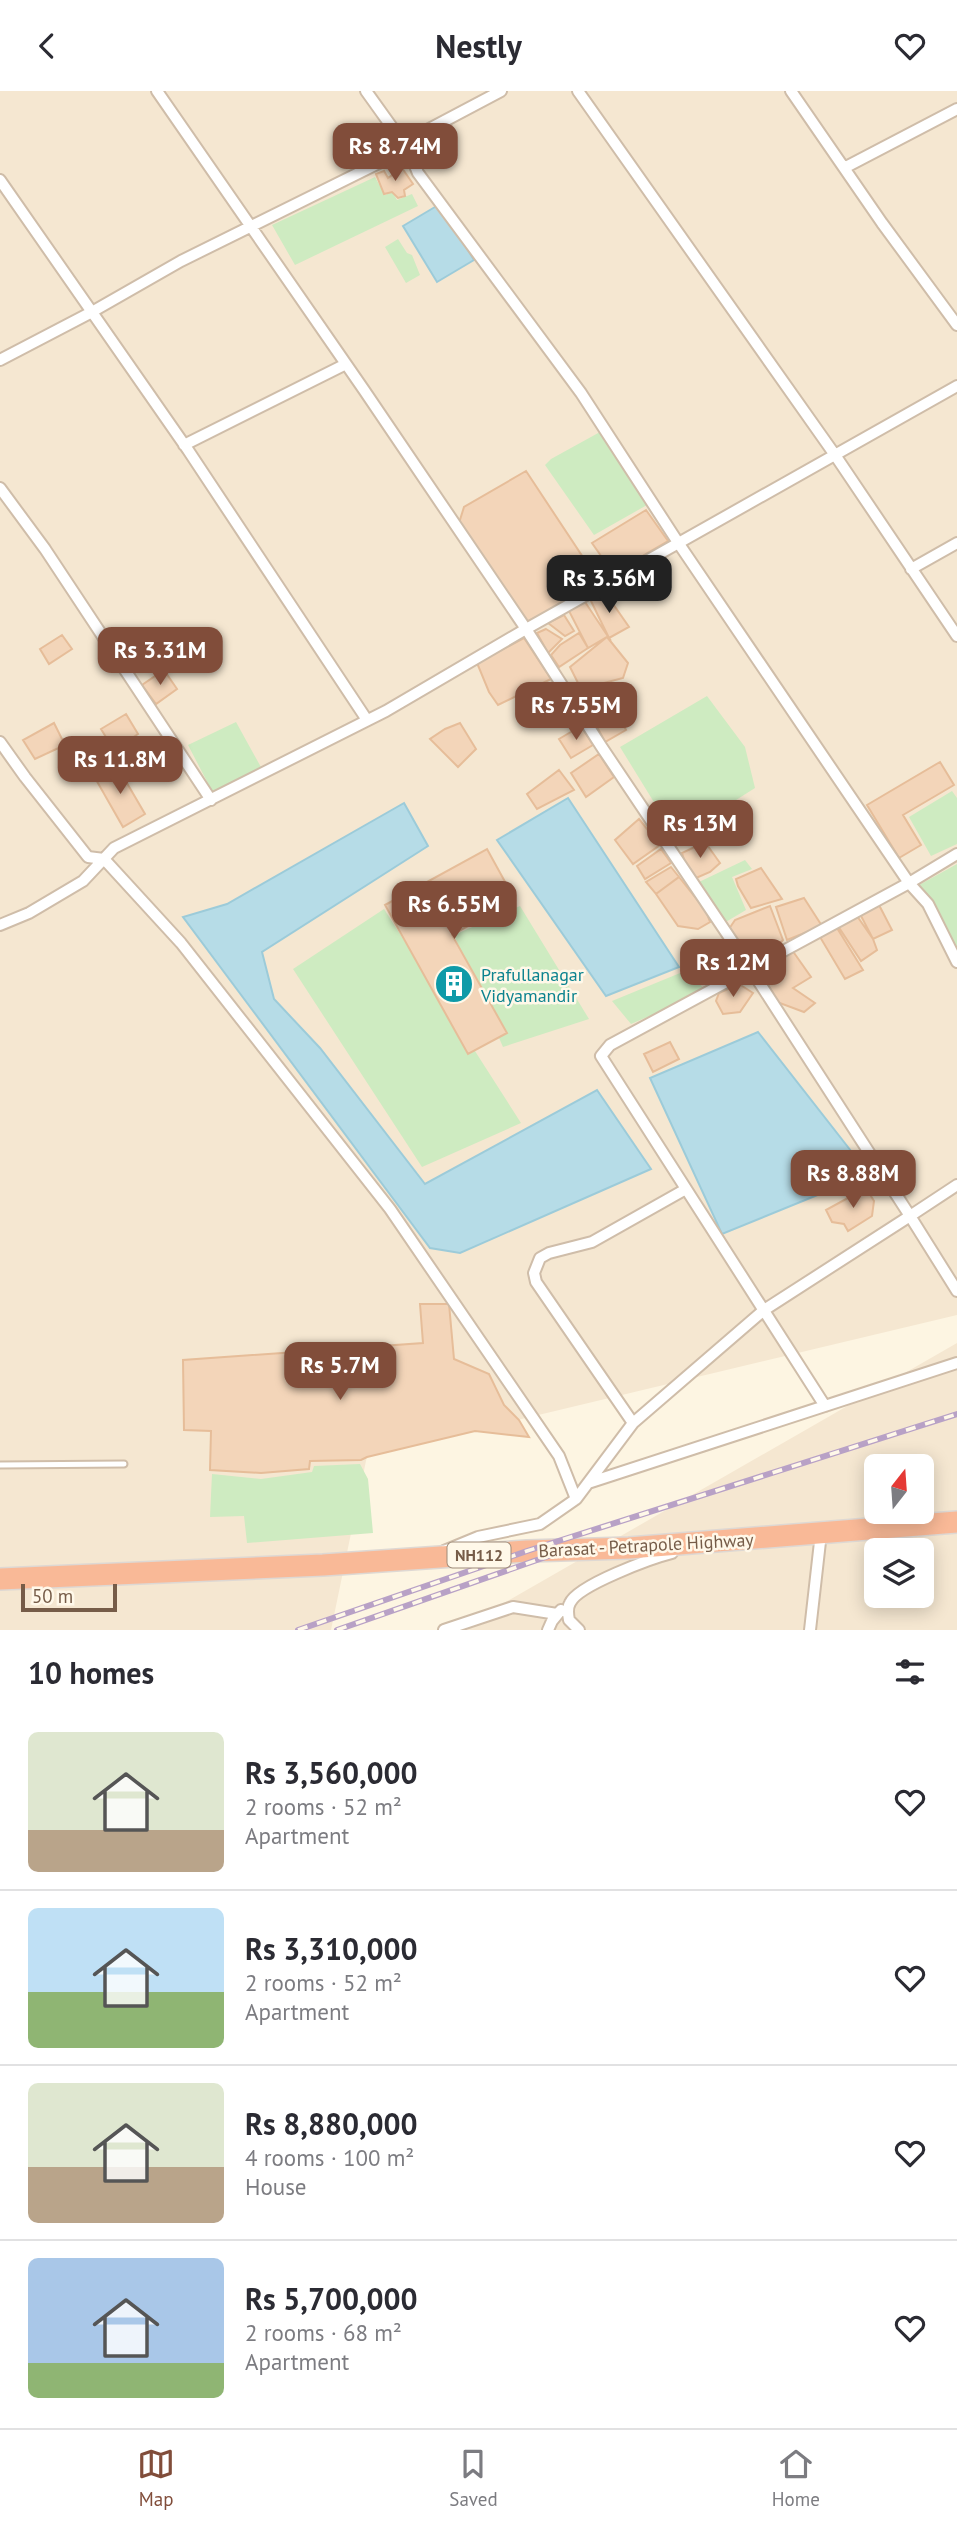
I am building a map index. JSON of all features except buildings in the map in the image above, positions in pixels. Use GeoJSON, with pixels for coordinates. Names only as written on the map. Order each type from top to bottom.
{"type":"FeatureCollection","features":[{"type":"Feature","properties":{"kind":"highway","name":"Barasat - Petrapole Highway"},"geometry":{"type":"LineString","coordinates":[[0,1579],[707,1543],[957,1522]]}},
{"type":"Feature","properties":{"kind":"street"},"geometry":{"type":"LineString","coordinates":[[157,91],[526,629],[750,968],[957,1291]]}},
{"type":"Feature","properties":{"kind":"street"},"geometry":{"type":"LineString","coordinates":[[366,91],[409,151],[418,173],[581,393],[679,544],[909,883],[928,904],[957,962]]}},
{"type":"Feature","properties":{"kind":"street"},"geometry":{"type":"LineString","coordinates":[[0,360],[181,261],[395,155],[409,151],[416,136],[501,91]]}},
{"type":"Feature","properties":{"kind":"street"},"geometry":{"type":"LineString","coordinates":[[578,91],[835,455],[957,636]]}},
{"type":"Feature","properties":{"kind":"street"},"geometry":{"type":"LineString","coordinates":[[791,91],[957,325]]}},
{"type":"Feature","properties":{"kind":"street"},"geometry":{"type":"LineString","coordinates":[[845,168],[957,109]]}},
{"type":"Feature","properties":{"kind":"street"},"geometry":{"type":"LineString","coordinates":[[0,180],[184,445],[367,720]]}},
{"type":"Feature","properties":{"kind":"street"},"geometry":{"type":"LineString","coordinates":[[184,445],[346,364]]}},
{"type":"Feature","properties":{"kind":"street"},"geometry":{"type":"LineString","coordinates":[[0,925],[29,913],[74,887],[114,848],[367,720],[957,386]]}},
{"type":"Feature","properties":{"kind":"street"},"geometry":{"type":"LineString","coordinates":[[0,488],[45,549],[211,800]]}},
{"type":"Feature","properties":{"kind":"street"},"geometry":{"type":"LineString","coordinates":[[911,569],[957,543]]}},
{"type":"Feature","properties":{"kind":"street"},"geometry":{"type":"LineString","coordinates":[[0,742],[24,777],[88,857],[104,859],[181,943],[390,1209],[559,1456],[576,1499]]}},
{"type":"Feature","properties":{"kind":"street"},"geometry":{"type":"LineString","coordinates":[[825,1406],[600,1056],[610,1045],[909,883],[957,854]]}},
{"type":"Feature","properties":{"kind":"street"},"geometry":{"type":"LineString","coordinates":[[429,1559],[478,1537],[540,1524],[576,1499],[633,1423],[764,1310],[957,1185]]}},
{"type":"Feature","properties":{"kind":"street"},"geometry":{"type":"LineString","coordinates":[[633,1423],[536,1282],[536,1264],[540,1258],[549,1254],[592,1243],[686,1189]]}},
{"type":"Feature","properties":{"kind":"street"},"geometry":{"type":"LineString","coordinates":[[588,1483],[957,1363]]}},
{"type":"Feature","properties":{"kind":"street"},"geometry":{"type":"LineString","coordinates":[[810,1630],[821,1533]]}},
{"type":"Feature","properties":{"kind":"street"},"geometry":{"type":"LineString","coordinates":[[548,1630],[556,1614],[578,1593],[645,1560],[707,1543]]}},
{"type":"Feature","properties":{"kind":"street"},"geometry":{"type":"LineString","coordinates":[[569,1604],[569,1620],[579,1630]]}},
{"type":"Feature","properties":{"kind":"street"},"geometry":{"type":"LineString","coordinates":[[443,1630],[513,1607],[556,1614]]}},
{"type":"Feature","properties":{"kind":"lane"},"geometry":{"type":"LineString","coordinates":[[0,1465],[124,1464]]}},
{"type":"Feature","properties":{"kind":"shaded area"},"geometry":{"type":"Polygon","coordinates":[[[0,91],[957,91],[957,1315],[367,1456],[331,1630],[0,1630],[0,91]]]}},
{"type":"Feature","properties":{"kind":"shaded area"},"geometry":{"type":"Polygon","coordinates":[[[957,1343],[957,1630],[457,1630],[957,1343]]]}},
{"type":"Feature","properties":{"kind":"green space"},"geometry":{"type":"Polygon","coordinates":[[[375,177],[385,195],[392,192],[397,200],[412,194],[418,206],[295,265],[272,225],[375,177]]]}},
{"type":"Feature","properties":{"kind":"green space"},"geometry":{"type":"Polygon","coordinates":[[[398,239],[407,253],[412,255],[420,275],[406,283],[385,247],[398,239]]]}},
{"type":"Feature","properties":{"kind":"green space"},"geometry":{"type":"Polygon","coordinates":[[[600,432],[647,505],[594,535],[545,465],[600,432]]]}},
{"type":"Feature","properties":{"kind":"green space"},"geometry":{"type":"Polygon","coordinates":[[[707,696],[745,747],[755,788],[676,838],[620,747],[707,696]]]}},
{"type":"Feature","properties":{"kind":"green space"},"geometry":{"type":"Polygon","coordinates":[[[236,722],[262,769],[213,793],[188,745],[236,722]]]}},
{"type":"Feature","properties":{"kind":"green space"},"geometry":{"type":"Polygon","coordinates":[[[952,791],[957,798],[957,844],[931,856],[909,817],[952,791]]]}},
{"type":"Feature","properties":{"kind":"green space"},"geometry":{"type":"Polygon","coordinates":[[[745,860],[752,869],[732,877],[746,910],[724,923],[699,882],[745,860]]]}},
{"type":"Feature","properties":{"kind":"green space"},"geometry":{"type":"Polygon","coordinates":[[[957,864],[957,947],[936,907],[919,885],[957,864]]]}},
{"type":"Feature","properties":{"kind":"green space"},"geometry":{"type":"Polygon","coordinates":[[[520,906],[589,1019],[503,1047],[454,935],[520,906]]]}},
{"type":"Feature","properties":{"kind":"green space"},"geometry":{"type":"Polygon","coordinates":[[[384,909],[521,1123],[422,1167],[293,969],[384,909]]]}},
{"type":"Feature","properties":{"kind":"green space"},"geometry":{"type":"Polygon","coordinates":[[[685,971],[707,991],[631,1024],[612,1001],[685,971]]]}},
{"type":"Feature","properties":{"kind":"green space"},"geometry":{"type":"Polygon","coordinates":[[[360,1464],[368,1479],[373,1533],[247,1543],[244,1516],[210,1517],[212,1474],[261,1479],[312,1472],[314,1466],[360,1464]]]}},
{"type":"Feature","properties":{"kind":"water"},"geometry":{"type":"Polygon","coordinates":[[[440,204],[474,260],[437,282],[403,226],[440,204]]]}},
{"type":"Feature","properties":{"kind":"water"},"geometry":{"type":"Polygon","coordinates":[[[568,798],[679,967],[606,996],[497,840],[568,798]]]}},
{"type":"Feature","properties":{"kind":"water"},"geometry":{"type":"Polygon","coordinates":[[[404,803],[428,846],[262,952],[274,999],[320,1048],[425,1184],[597,1090],[651,1169],[460,1253],[430,1248],[183,917],[227,904],[404,803]]]}},
{"type":"Feature","properties":{"kind":"water"},"geometry":{"type":"Polygon","coordinates":[[[758,1032],[869,1174],[722,1234],[650,1078],[758,1032]]]}},
{"type":"Feature","properties":{"kind":"railway"},"geometry":{"type":"LineString","coordinates":[[298,1630],[527,1551],[957,1414]]}},
{"type":"Feature","properties":{"kind":"railway"},"geometry":{"type":"LineString","coordinates":[[337,1630],[577,1546]]}},
{"type":"Feature","properties":{"kind":"place","name":"Prafullanagar Vidyamandir"},"geometry":{"type":"Point","coordinates":[454,984]}}]}
